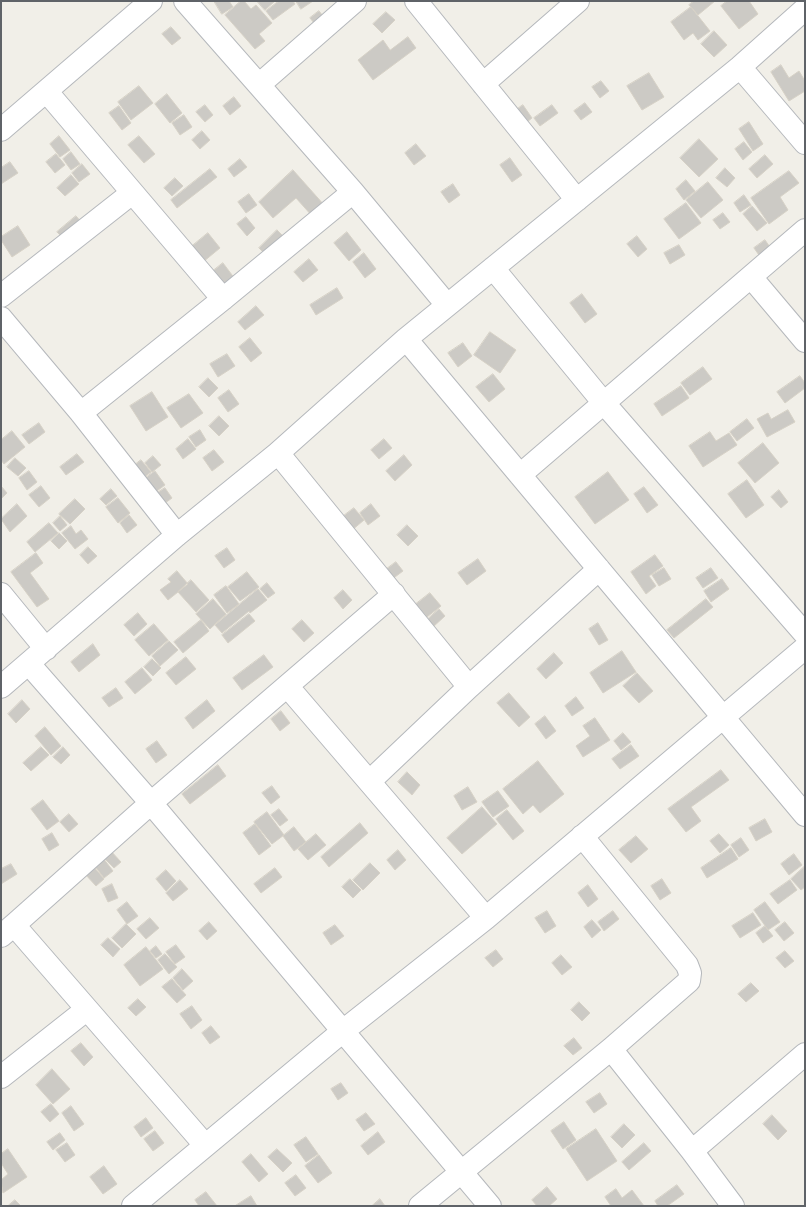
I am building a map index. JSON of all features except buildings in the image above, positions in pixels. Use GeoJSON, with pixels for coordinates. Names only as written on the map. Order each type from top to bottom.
{"type":"FeatureCollection","features":[{"type":"Feature","properties":{"kind":"street"},"geometry":{"type":"LineString","coordinates":[[1,130],[151,1]]}},
{"type":"Feature","properties":{"kind":"street"},"geometry":{"type":"LineString","coordinates":[[185,1],[260,84],[353,192],[447,305]]}},
{"type":"Feature","properties":{"kind":"street"},"geometry":{"type":"LineString","coordinates":[[260,84],[356,1]]}},
{"type":"Feature","properties":{"kind":"street"},"geometry":{"type":"LineString","coordinates":[[416,1],[577,200]]}},
{"type":"Feature","properties":{"kind":"street"},"geometry":{"type":"LineString","coordinates":[[483,84],[578,1]]}},
{"type":"Feature","properties":{"kind":"street"},"geometry":{"type":"LineString","coordinates":[[1,687],[177,535],[278,453],[406,339],[740,67],[805,9]]}},
{"type":"Feature","properties":{"kind":"street"},"geometry":{"type":"LineString","coordinates":[[740,67],[805,143]]}},
{"type":"Feature","properties":{"kind":"street"},"geometry":{"type":"LineString","coordinates":[[47,92],[223,299]]}},
{"type":"Feature","properties":{"kind":"street"},"geometry":{"type":"LineString","coordinates":[[80,413],[223,299],[353,192]]}},
{"type":"Feature","properties":{"kind":"street"},"geometry":{"type":"LineString","coordinates":[[1,296],[132,193]]}},
{"type":"Feature","properties":{"kind":"street"},"geometry":{"type":"LineString","coordinates":[[520,475],[603,402],[805,230]]}},
{"type":"Feature","properties":{"kind":"street"},"geometry":{"type":"LineString","coordinates":[[493,268],[603,402],[805,634]]}},
{"type":"Feature","properties":{"kind":"street"},"geometry":{"type":"LineString","coordinates":[[751,277],[805,341]]}},
{"type":"Feature","properties":{"kind":"street"},"geometry":{"type":"LineString","coordinates":[[1,318],[80,413],[177,535]]}},
{"type":"Feature","properties":{"kind":"street"},"geometry":{"type":"LineString","coordinates":[[406,339],[805,816]]}},
{"type":"Feature","properties":{"kind":"street"},"geometry":{"type":"LineString","coordinates":[[278,453],[469,687]]}},
{"type":"Feature","properties":{"kind":"street"},"geometry":{"type":"LineString","coordinates":[[370,781],[469,687],[599,569]]}},
{"type":"Feature","properties":{"kind":"street"},"geometry":{"type":"LineString","coordinates":[[1,594],[46,649]]}},
{"type":"Feature","properties":{"kind":"street"},"geometry":{"type":"LineString","coordinates":[[205,1145],[86,1010],[7,931],[151,803],[288,687],[394,594]]}},
{"type":"Feature","properties":{"kind":"street"},"geometry":{"type":"LineString","coordinates":[[133,1206],[343,1031],[486,918],[805,648]]}},
{"type":"Feature","properties":{"kind":"street"},"geometry":{"type":"LineString","coordinates":[[29,664],[151,803],[490,1206]]}},
{"type":"Feature","properties":{"kind":"street"},"geometry":{"type":"LineString","coordinates":[[288,687],[486,918]]}},
{"type":"Feature","properties":{"kind":"street"},"geometry":{"type":"LineString","coordinates":[[420,1206],[611,1049],[689,981],[690,973],[687,965],[582,836]]}},
{"type":"Feature","properties":{"kind":"street"},"geometry":{"type":"LineString","coordinates":[[1,1077],[86,1010]]}},
{"type":"Feature","properties":{"kind":"street"},"geometry":{"type":"LineString","coordinates":[[611,1049],[692,1151],[733,1206]]}},
{"type":"Feature","properties":{"kind":"street"},"geometry":{"type":"LineString","coordinates":[[692,1151],[805,1054]]}}]}
